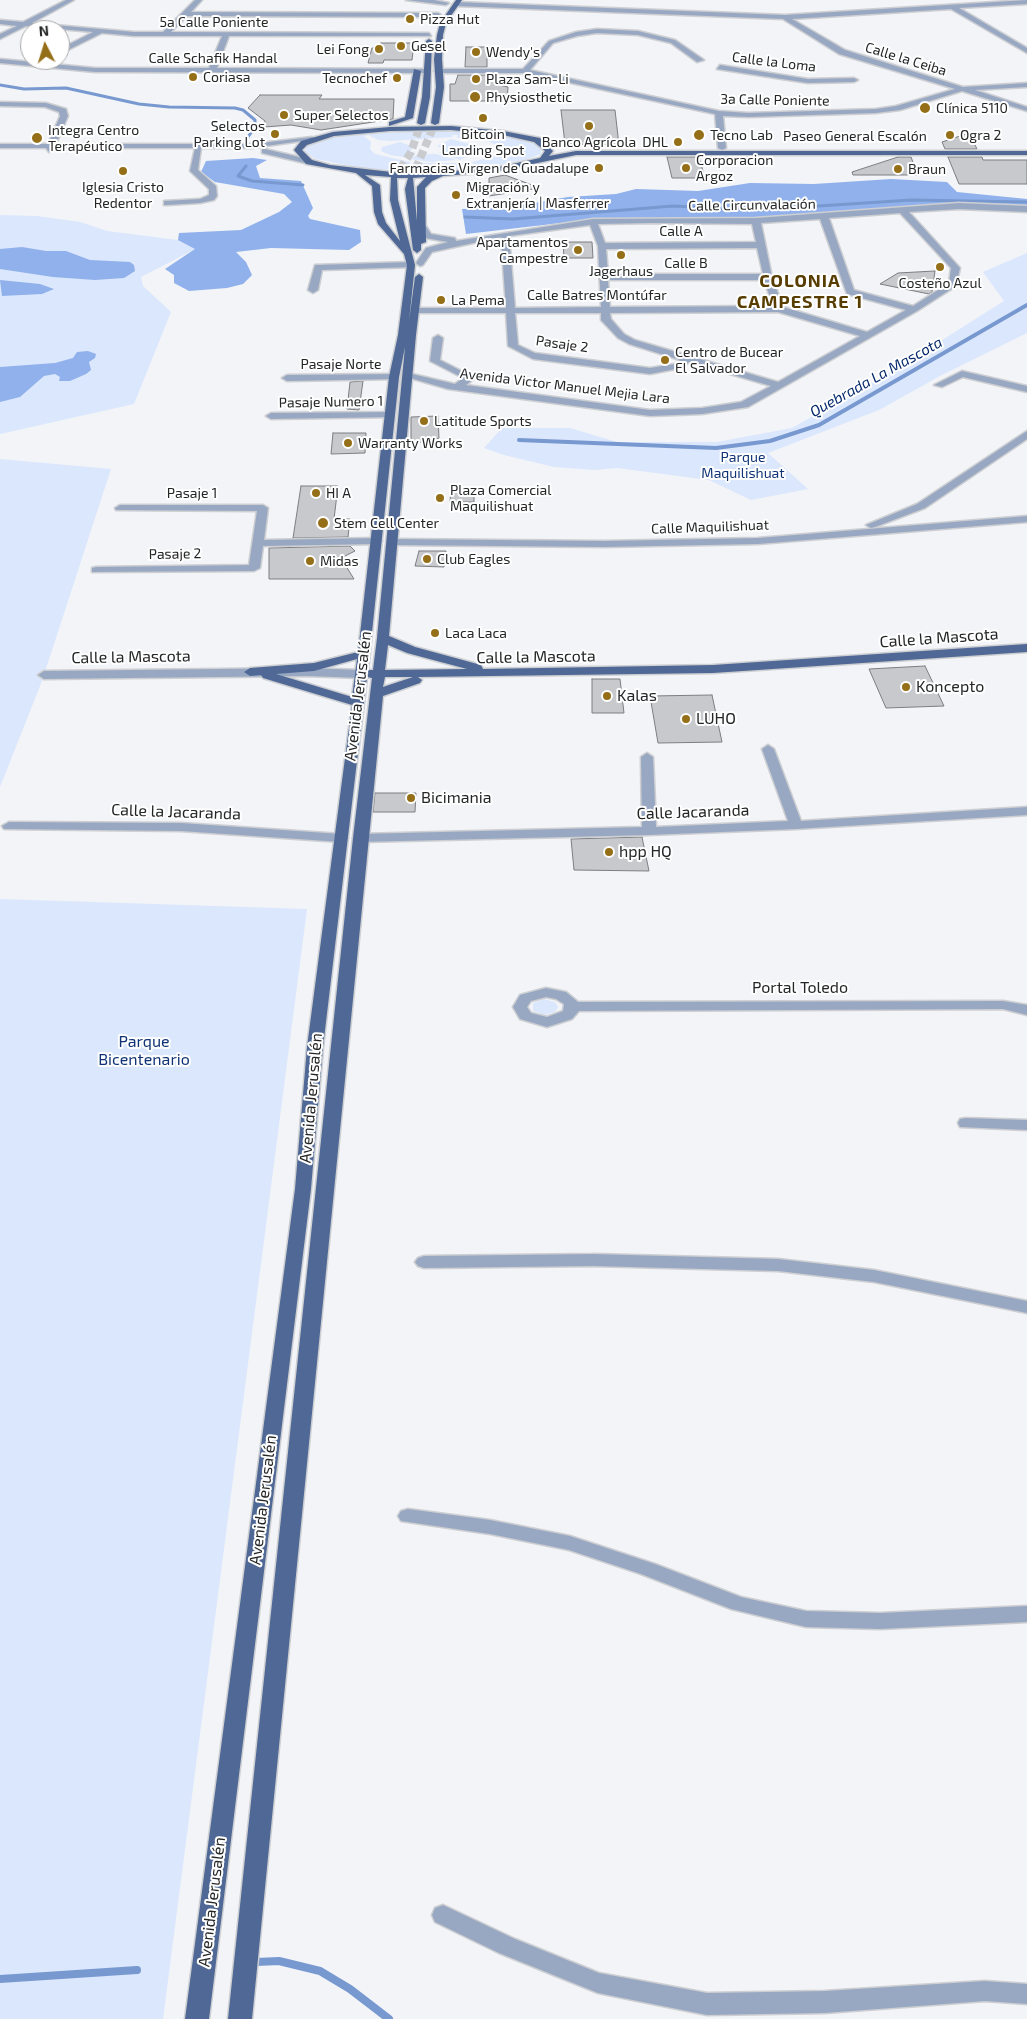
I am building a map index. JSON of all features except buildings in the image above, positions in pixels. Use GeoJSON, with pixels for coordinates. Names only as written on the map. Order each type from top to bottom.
{"type":"FeatureCollection","features":[{"type":"Feature","properties":{"kind":"main road"},"geometry":{"type":"LineString","coordinates":[[420,123],[426,97],[429,36],[438,15],[447,2]]}},
{"type":"Feature","properties":{"kind":"main road"},"geometry":{"type":"LineString","coordinates":[[435,123],[440,87],[438,71],[441,28],[458,2]]}},
{"type":"Feature","properties":{"kind":"main road"},"geometry":{"type":"LineString","coordinates":[[413,262],[382,224],[378,212],[376,185],[365,176],[309,162],[298,150],[304,143],[312,139],[356,132],[409,118],[416,71]]}},
{"type":"Feature","properties":{"kind":"main road"},"geometry":{"type":"LineString","coordinates":[[438,71],[446,74],[447,78],[446,109]]}},
{"type":"Feature","properties":{"kind":"main road"},"geometry":{"type":"LineString","coordinates":[[447,120],[484,131]]}},
{"type":"Feature","properties":{"kind":"main road"},"geometry":{"type":"LineString","coordinates":[[356,132],[434,128],[484,131],[558,144]]}},
{"type":"Feature","properties":{"kind":"main road"},"geometry":{"type":"LineString","coordinates":[[533,139],[544,145],[549,151],[543,159]]}},
{"type":"Feature","properties":{"kind":"main road","name":"Paseo General Escalón"},"geometry":{"type":"LineString","coordinates":[[567,146],[1027,149]]}},
{"type":"Feature","properties":{"kind":"main road","name":"Paseo General Escalón"},"geometry":{"type":"LineString","coordinates":[[446,175],[520,166],[566,154],[593,152],[1027,153]]}},
{"type":"Feature","properties":{"kind":"main road"},"geometry":{"type":"LineString","coordinates":[[350,171],[401,175],[446,175]]}},
{"type":"Feature","properties":{"kind":"main road"},"geometry":{"type":"LineString","coordinates":[[413,262],[423,228],[421,187],[429,180],[446,175]]}},
{"type":"Feature","properties":{"kind":"main road","name":"Avenida Jerusalén"},"geometry":{"type":"LineString","coordinates":[[240,2019],[360,838],[377,694],[363,654],[394,377],[403,335],[413,262],[394,200],[394,179]]}},
{"type":"Feature","properties":{"kind":"main road","name":"Avenida Jerusalén"},"geometry":{"type":"LineString","coordinates":[[197,2019],[303,1189],[315,1047],[358,703],[383,638],[411,335],[416,311],[413,230],[409,189],[411,180]]}},
{"type":"Feature","properties":{"kind":"main road"},"geometry":{"type":"LineString","coordinates":[[383,638],[411,650],[462,665],[511,674]]}},
{"type":"Feature","properties":{"kind":"main road","name":"Calle la Mascota"},"geometry":{"type":"LineString","coordinates":[[370,674],[511,674],[713,669],[1027,648]]}},
{"type":"Feature","properties":{"kind":"main road"},"geometry":{"type":"LineString","coordinates":[[250,672],[314,668],[363,654]]}},
{"type":"Feature","properties":{"kind":"main road"},"geometry":{"type":"LineString","coordinates":[[250,672],[299,683],[358,703]]}},
{"type":"Feature","properties":{"kind":"main road"},"geometry":{"type":"LineString","coordinates":[[377,694],[408,682],[445,674]]}},
{"type":"Feature","properties":{"kind":"street"},"geometry":{"type":"LineString","coordinates":[[31,20],[71,0]]}},
{"type":"Feature","properties":{"kind":"street"},"geometry":{"type":"LineString","coordinates":[[165,34],[199,0]]}},
{"type":"Feature","properties":{"kind":"street"},"geometry":{"type":"LineString","coordinates":[[409,0],[447,2]]}},
{"type":"Feature","properties":{"kind":"street"},"geometry":{"type":"LineString","coordinates":[[458,2],[600,20],[785,16],[1027,2]]}},
{"type":"Feature","properties":{"kind":"street"},"geometry":{"type":"LineString","coordinates":[[951,6],[1027,51]]}},
{"type":"Feature","properties":{"kind":"street"},"geometry":{"type":"LineString","coordinates":[[185,14],[438,15]]}},
{"type":"Feature","properties":{"kind":"street","name":"Calle la Ceiba"},"geometry":{"type":"LineString","coordinates":[[785,16],[842,52],[1027,109]]}},
{"type":"Feature","properties":{"kind":"street"},"geometry":{"type":"LineString","coordinates":[[438,71],[525,71],[551,42],[576,34],[600,20],[638,33],[673,41],[700,60],[713,60],[725,64],[720,67]]}},
{"type":"Feature","properties":{"kind":"street","name":"5a Calle Poniente"},"geometry":{"type":"LineString","coordinates":[[0,22],[20,24]]}},
{"type":"Feature","properties":{"kind":"street"},"geometry":{"type":"LineString","coordinates":[[0,36],[20,26]]}},
{"type":"Feature","properties":{"kind":"street","name":"5a Calle Poniente"},"geometry":{"type":"LineString","coordinates":[[70,29],[99,32],[165,34],[429,36]]}},
{"type":"Feature","properties":{"kind":"street"},"geometry":{"type":"LineString","coordinates":[[70,47],[99,32]]}},
{"type":"Feature","properties":{"kind":"street"},"geometry":{"type":"LineString","coordinates":[[212,71],[226,35]]}},
{"type":"Feature","properties":{"kind":"street","name":"Calle la Loma"},"geometry":{"type":"LineString","coordinates":[[700,60],[693,64],[708,68],[720,67],[808,81],[854,80]]}},
{"type":"Feature","properties":{"kind":"street","name":"Calle Schafik Handal"},"geometry":{"type":"LineString","coordinates":[[0,61],[20,63]]}},
{"type":"Feature","properties":{"kind":"street","name":"Calle Schafik Handal"},"geometry":{"type":"LineString","coordinates":[[70,68],[87,70],[427,71]]}},
{"type":"Feature","properties":{"kind":"street","name":"3a Calle Poniente"},"geometry":{"type":"LineString","coordinates":[[525,71],[719,113],[850,114],[896,108],[963,90],[1027,85]]}},
{"type":"Feature","properties":{"kind":"street"},"geometry":{"type":"LineString","coordinates":[[0,104],[46,105],[63,111],[64,116],[49,148]]}},
{"type":"Feature","properties":{"kind":"street"},"geometry":{"type":"LineString","coordinates":[[719,113],[722,148]]}},
{"type":"Feature","properties":{"kind":"street"},"geometry":{"type":"LineString","coordinates":[[0,148],[252,146],[312,139]]}},
{"type":"Feature","properties":{"kind":"street"},"geometry":{"type":"LineString","coordinates":[[49,148],[270,152],[309,162]]}},
{"type":"Feature","properties":{"kind":"street"},"geometry":{"type":"LineString","coordinates":[[167,203],[200,201],[213,196],[213,188],[194,172],[198,150]]}},
{"type":"Feature","properties":{"kind":"street","name":"Calle Circunvalación"},"geometry":{"type":"LineString","coordinates":[[413,262],[429,250],[478,239],[593,222],[653,220],[756,221],[959,206],[1027,208]]}},
{"type":"Feature","properties":{"kind":"street","name":"Avenida Victor Manuel Mejia Lara"},"geometry":{"type":"LineString","coordinates":[[408,376],[457,387],[650,413],[674,413],[744,405],[914,309],[953,284],[956,268],[903,211]]}},
{"type":"Feature","properties":{"kind":"street"},"geometry":{"type":"LineString","coordinates":[[824,217],[850,292],[914,309]]}},
{"type":"Feature","properties":{"kind":"street"},"geometry":{"type":"LineString","coordinates":[[756,221],[768,277],[779,309]]}},
{"type":"Feature","properties":{"kind":"street"},"geometry":{"type":"LineString","coordinates":[[593,222],[602,246],[606,320],[621,336],[632,342],[779,385]]}},
{"type":"Feature","properties":{"kind":"street","name":"Calle Circunvalación"},"geometry":{"type":"LineString","coordinates":[[423,228],[428,236],[437,239],[478,239]]}},
{"type":"Feature","properties":{"kind":"street","name":"Pasaje 2"},"geometry":{"type":"LineString","coordinates":[[505,234],[514,346],[533,356],[650,371],[678,366],[687,359]]}},
{"type":"Feature","properties":{"kind":"street","name":"Calle A"},"geometry":{"type":"LineString","coordinates":[[602,246],[761,245]]}},
{"type":"Feature","properties":{"kind":"street"},"geometry":{"type":"LineString","coordinates":[[313,290],[318,267],[413,262]]}},
{"type":"Feature","properties":{"kind":"street","name":"Calle B"},"geometry":{"type":"LineString","coordinates":[[604,276],[768,277]]}},
{"type":"Feature","properties":{"kind":"street","name":"Calle Batres Montúfar"},"geometry":{"type":"LineString","coordinates":[[416,311],[606,308],[779,309],[868,335]]}},
{"type":"Feature","properties":{"kind":"street"},"geometry":{"type":"LineString","coordinates":[[438,338],[435,361],[470,378],[457,387]]}},
{"type":"Feature","properties":{"kind":"street"},"geometry":{"type":"LineString","coordinates":[[939,385],[955,376],[967,375],[1027,389]]}},
{"type":"Feature","properties":{"kind":"street","name":"Pasaje Norte"},"geometry":{"type":"LineString","coordinates":[[287,378],[394,377]]}},
{"type":"Feature","properties":{"kind":"street","name":"Pasaje Numero 1"},"geometry":{"type":"LineString","coordinates":[[271,416],[390,415]]}},
{"type":"Feature","properties":{"kind":"street"},"geometry":{"type":"LineString","coordinates":[[853,532],[921,506],[1027,434]]}},
{"type":"Feature","properties":{"kind":"street"},"geometry":{"type":"LineString","coordinates":[[921,506],[921,514],[952,524]]}},
{"type":"Feature","properties":{"kind":"street","name":"Pasaje 1"},"geometry":{"type":"LineString","coordinates":[[120,508],[263,508],[259,543]]}},
{"type":"Feature","properties":{"kind":"street","name":"Calle Maquilishuat"},"geometry":{"type":"LineString","coordinates":[[393,542],[695,543],[758,541],[1027,519]]}},
{"type":"Feature","properties":{"kind":"street"},"geometry":{"type":"LineString","coordinates":[[259,543],[376,541]]}},
{"type":"Feature","properties":{"kind":"street","name":"Pasaje 2"},"geometry":{"type":"LineString","coordinates":[[96,570],[254,568],[259,543]]}},
{"type":"Feature","properties":{"kind":"street","name":"Calle la Mascota"},"geometry":{"type":"LineString","coordinates":[[44,675],[250,672],[370,674]]}},
{"type":"Feature","properties":{"kind":"street"},"geometry":{"type":"LineString","coordinates":[[768,749],[796,825]]}},
{"type":"Feature","properties":{"kind":"street"},"geometry":{"type":"LineString","coordinates":[[647,757],[649,831]]}},
{"type":"Feature","properties":{"kind":"street","name":"Calle Jacaranda"},"geometry":{"type":"LineString","coordinates":[[360,838],[649,831],[796,825],[1027,811]]}},
{"type":"Feature","properties":{"kind":"street","name":"Calle la Jacaranda"},"geometry":{"type":"LineString","coordinates":[[9,826],[180,827],[341,838]]}},
{"type":"Feature","properties":{"kind":"street","name":"Portal Toledo"},"geometry":{"type":"LineString","coordinates":[[572,1007],[1002,1005],[1027,1010]]}},
{"type":"Feature","properties":{"kind":"street"},"geometry":{"type":"LineString","coordinates":[[966,1123],[1027,1125]]}},
{"type":"Feature","properties":{"kind":"street"},"geometry":{"type":"LineString","coordinates":[[424,1262],[593,1260],[778,1265],[874,1276],[1027,1307]]}},
{"type":"Feature","properties":{"kind":"street"},"geometry":{"type":"LineString","coordinates":[[408,1516],[490,1527],[570,1543],[648,1569],[738,1604],[806,1619],[880,1621],[1027,1614]]}},
{"type":"Feature","properties":{"kind":"street"},"geometry":{"type":"LineString","coordinates":[[442,1915],[507,1946],[598,1983],[707,2004],[826,2002],[985,1992],[1027,1994]]}},
{"type":"Feature","properties":{"kind":"green space"},"geometry":{"type":"Polygon","coordinates":[[[411,131],[465,132],[510,137],[535,144],[541,149],[541,154],[528,159],[493,166],[429,171],[365,169],[316,159],[304,152],[309,144],[335,137],[411,131]],[[368,135],[364,136],[371,142],[370,149],[375,154],[410,162],[410,165],[415,165],[416,163],[463,163],[470,167],[475,166],[472,162],[495,156],[501,151],[498,146],[490,142],[471,138],[472,135],[467,135],[465,138],[457,138],[458,135],[453,135],[452,137],[378,140],[368,135]]]}},
{"type":"Feature","properties":{"kind":"green space"},"geometry":{"type":"Polygon","coordinates":[[[451,139],[473,145],[477,148],[477,152],[460,160],[439,153],[444,150],[437,146],[451,139]]]}},
{"type":"Feature","properties":{"kind":"green space"},"geometry":{"type":"Polygon","coordinates":[[[400,142],[414,147],[410,151],[415,153],[404,157],[390,155],[381,151],[382,147],[400,142]]]}},
{"type":"Feature","properties":{"kind":"green space"},"geometry":{"type":"Polygon","coordinates":[[[419,154],[436,154],[456,160],[432,162],[410,159],[419,154]]]}},
{"type":"Feature","properties":{"kind":"green space"},"geometry":{"type":"Polygon","coordinates":[[[0,215],[37,216],[80,222],[107,231],[178,240],[197,238],[209,242],[141,277],[143,286],[171,312],[134,404],[0,434],[0,215]]]}},
{"type":"Feature","properties":{"kind":"green space","name":"Parque Maquilishuat"},"geometry":{"type":"Polygon","coordinates":[[[1027,253],[1027,333],[940,376],[879,410],[768,453],[808,489],[751,500],[709,480],[617,468],[595,470],[554,467],[504,455],[484,448],[502,428],[570,428],[617,442],[717,442],[792,428],[898,368],[1004,301],[983,272],[1027,253]]]}},
{"type":"Feature","properties":{"kind":"green space"},"geometry":{"type":"Polygon","coordinates":[[[0,459],[111,469],[42,681],[0,787],[0,459]]]}},
{"type":"Feature","properties":{"kind":"green space","name":"Parque Bicentenario"},"geometry":{"type":"Polygon","coordinates":[[[0,899],[307,909],[163,2019],[0,2019],[0,899]]]}},
{"type":"Feature","properties":{"kind":"green space"},"geometry":{"type":"Polygon","coordinates":[[[544,999],[555,1002],[558,1007],[555,1012],[544,1015],[533,1011],[533,1003],[544,999]]]}},
{"type":"Feature","properties":{"kind":"shaded area"},"geometry":{"type":"Polygon","coordinates":[[[253,158],[267,160],[256,166],[260,178],[301,181],[313,208],[308,216],[310,219],[360,230],[361,242],[349,250],[271,248],[236,252],[246,262],[252,275],[243,284],[227,288],[189,291],[174,283],[174,275],[165,269],[195,249],[178,240],[179,233],[241,230],[279,212],[292,202],[284,194],[215,182],[201,172],[206,161],[253,158]]]}},
{"type":"Feature","properties":{"kind":"shaded area"},"geometry":{"type":"Polygon","coordinates":[[[891,179],[947,182],[957,192],[1027,199],[1027,206],[943,204],[761,218],[595,219],[466,234],[462,209],[510,207],[568,197],[616,194],[636,189],[698,191],[750,183],[814,184],[891,179]]]}},
{"type":"Feature","properties":{"kind":"shaded area"},"geometry":{"type":"Polygon","coordinates":[[[22,247],[46,251],[66,251],[90,260],[130,262],[134,265],[135,271],[124,278],[95,280],[53,277],[0,269],[0,249],[22,247]]]}},
{"type":"Feature","properties":{"kind":"shaded area"},"geometry":{"type":"Polygon","coordinates":[[[0,280],[40,284],[54,289],[42,294],[2,296],[0,280]]]}},
{"type":"Feature","properties":{"kind":"shaded area"},"geometry":{"type":"Polygon","coordinates":[[[88,351],[96,354],[95,358],[89,362],[91,370],[86,374],[70,381],[59,381],[60,377],[55,374],[44,376],[20,397],[0,402],[0,367],[55,363],[73,358],[77,352],[88,351]]]}},
{"type":"Feature","properties":{"kind":"waterway"},"geometry":{"type":"LineString","coordinates":[[0,85],[24,89],[66,88],[139,104],[169,107],[235,108],[243,110],[255,120],[255,127],[248,137]]}},
{"type":"Feature","properties":{"kind":"waterway"},"geometry":{"type":"LineString","coordinates":[[246,166],[238,176],[252,181],[303,185]]}},
{"type":"Feature","properties":{"kind":"waterway"},"geometry":{"type":"LineString","coordinates":[[465,217],[513,219],[673,206],[757,210],[911,200],[1027,202]]}},
{"type":"Feature","properties":{"kind":"waterway","name":"Quebrada La Mascota"},"geometry":{"type":"LineString","coordinates":[[519,440],[716,448],[770,441],[819,425],[1027,305]]}},
{"type":"Feature","properties":{"kind":"waterway"},"geometry":{"type":"LineString","coordinates":[[256,1962],[279,1961],[320,1971],[350,1989],[389,2019]]}},
{"type":"Feature","properties":{"kind":"waterway"},"geometry":{"type":"LineString","coordinates":[[0,1979],[137,1970]]}},
{"type":"Feature","properties":{"kind":"tunnel"},"geometry":{"type":"LineString","coordinates":[[394,179],[411,152],[421,123]]}},
{"type":"Feature","properties":{"kind":"tunnel"},"geometry":{"type":"LineString","coordinates":[[411,180],[435,123]]}},
{"type":"Feature","properties":{"kind":"place","name":"Pizza Hut"},"geometry":{"type":"Point","coordinates":[410,19]}},
{"type":"Feature","properties":{"kind":"place","name":"Gesel"},"geometry":{"type":"Point","coordinates":[401,46]}},
{"type":"Feature","properties":{"kind":"place","name":"Lei Fong"},"geometry":{"type":"Point","coordinates":[379,49]}},
{"type":"Feature","properties":{"kind":"place","name":"Wendy's"},"geometry":{"type":"Point","coordinates":[476,52]}},
{"type":"Feature","properties":{"kind":"place","name":"Coriasa"},"geometry":{"type":"Point","coordinates":[193,77]}},
{"type":"Feature","properties":{"kind":"place","name":"Tecnochef"},"geometry":{"type":"Point","coordinates":[397,78]}},
{"type":"Feature","properties":{"kind":"place","name":"Plaza Sam-Li"},"geometry":{"type":"Point","coordinates":[476,79]}},
{"type":"Feature","properties":{"kind":"place","name":"Physiosthetic"},"geometry":{"type":"Point","coordinates":[475,97]}},
{"type":"Feature","properties":{"kind":"place","name":"Clínica 5110"},"geometry":{"type":"Point","coordinates":[925,108]}},
{"type":"Feature","properties":{"kind":"place","name":"Super Selectos"},"geometry":{"type":"Point","coordinates":[284,115]}},
{"type":"Feature","properties":{"kind":"place","name":"Bitcoin Landing Spot"},"geometry":{"type":"Point","coordinates":[483,118]}},
{"type":"Feature","properties":{"kind":"place","name":"Banco Agrícola"},"geometry":{"type":"Point","coordinates":[589,126]}},
{"type":"Feature","properties":{"kind":"place","name":"Selectos Parking Lot"},"geometry":{"type":"Point","coordinates":[275,134]}},
{"type":"Feature","properties":{"kind":"place","name":"Tecno Lab"},"geometry":{"type":"Point","coordinates":[699,135]}},
{"type":"Feature","properties":{"kind":"place","name":"Ogra 2"},"geometry":{"type":"Point","coordinates":[950,135]}},
{"type":"Feature","properties":{"kind":"place","name":"Integra Centro Terapéutico"},"geometry":{"type":"Point","coordinates":[37,138]}},
{"type":"Feature","properties":{"kind":"place","name":"DHL"},"geometry":{"type":"Point","coordinates":[678,142]}},
{"type":"Feature","properties":{"kind":"place","name":"Farmacias Virgen de Guadalupe"},"geometry":{"type":"Point","coordinates":[599,168]}},
{"type":"Feature","properties":{"kind":"place","name":"Corporacion Argoz"},"geometry":{"type":"Point","coordinates":[686,168]}},
{"type":"Feature","properties":{"kind":"place","name":"Braun"},"geometry":{"type":"Point","coordinates":[898,169]}},
{"type":"Feature","properties":{"kind":"place","name":"Iglesia Cristo Redentor"},"geometry":{"type":"Point","coordinates":[123,171]}},
{"type":"Feature","properties":{"kind":"place","name":"Migración y Extranjería | Masferrer"},"geometry":{"type":"Point","coordinates":[456,195]}},
{"type":"Feature","properties":{"kind":"place","name":"Apartamentos Campestre"},"geometry":{"type":"Point","coordinates":[578,250]}},
{"type":"Feature","properties":{"kind":"place","name":"Jagerhaus"},"geometry":{"type":"Point","coordinates":[621,255]}},
{"type":"Feature","properties":{"kind":"place","name":"Costeño Azul"},"geometry":{"type":"Point","coordinates":[940,267]}},
{"type":"Feature","properties":{"kind":"place","name":"La Pema"},"geometry":{"type":"Point","coordinates":[441,300]}},
{"type":"Feature","properties":{"kind":"place","name":"Centro de Bucear El Salvador"},"geometry":{"type":"Point","coordinates":[665,360]}},
{"type":"Feature","properties":{"kind":"place","name":"Latitude Sports"},"geometry":{"type":"Point","coordinates":[424,421]}},
{"type":"Feature","properties":{"kind":"place","name":"Warranty Works"},"geometry":{"type":"Point","coordinates":[348,443]}},
{"type":"Feature","properties":{"kind":"place","name":"HI A"},"geometry":{"type":"Point","coordinates":[316,493]}},
{"type":"Feature","properties":{"kind":"place","name":"Plaza Comercial Maquilishuat"},"geometry":{"type":"Point","coordinates":[440,498]}},
{"type":"Feature","properties":{"kind":"place","name":"Stem Cell Center"},"geometry":{"type":"Point","coordinates":[323,523]}},
{"type":"Feature","properties":{"kind":"place","name":"Club Eagles"},"geometry":{"type":"Point","coordinates":[427,559]}},
{"type":"Feature","properties":{"kind":"place","name":"Midas"},"geometry":{"type":"Point","coordinates":[310,561]}},
{"type":"Feature","properties":{"kind":"place","name":"Laca Laca"},"geometry":{"type":"Point","coordinates":[435,633]}},
{"type":"Feature","properties":{"kind":"place","name":"Koncepto"},"geometry":{"type":"Point","coordinates":[906,687]}},
{"type":"Feature","properties":{"kind":"place","name":"Kalas"},"geometry":{"type":"Point","coordinates":[607,696]}},
{"type":"Feature","properties":{"kind":"place","name":"LUHO"},"geometry":{"type":"Point","coordinates":[686,719]}},
{"type":"Feature","properties":{"kind":"place","name":"Bicimania"},"geometry":{"type":"Point","coordinates":[411,798]}},
{"type":"Feature","properties":{"kind":"place","name":"hpp HQ"},"geometry":{"type":"Point","coordinates":[609,852]}},
{"type":"Feature","properties":{"kind":"district","name":"COLONIA CAMPESTRE 1"},"geometry":{"type":"Point","coordinates":[800,291]}}]}
